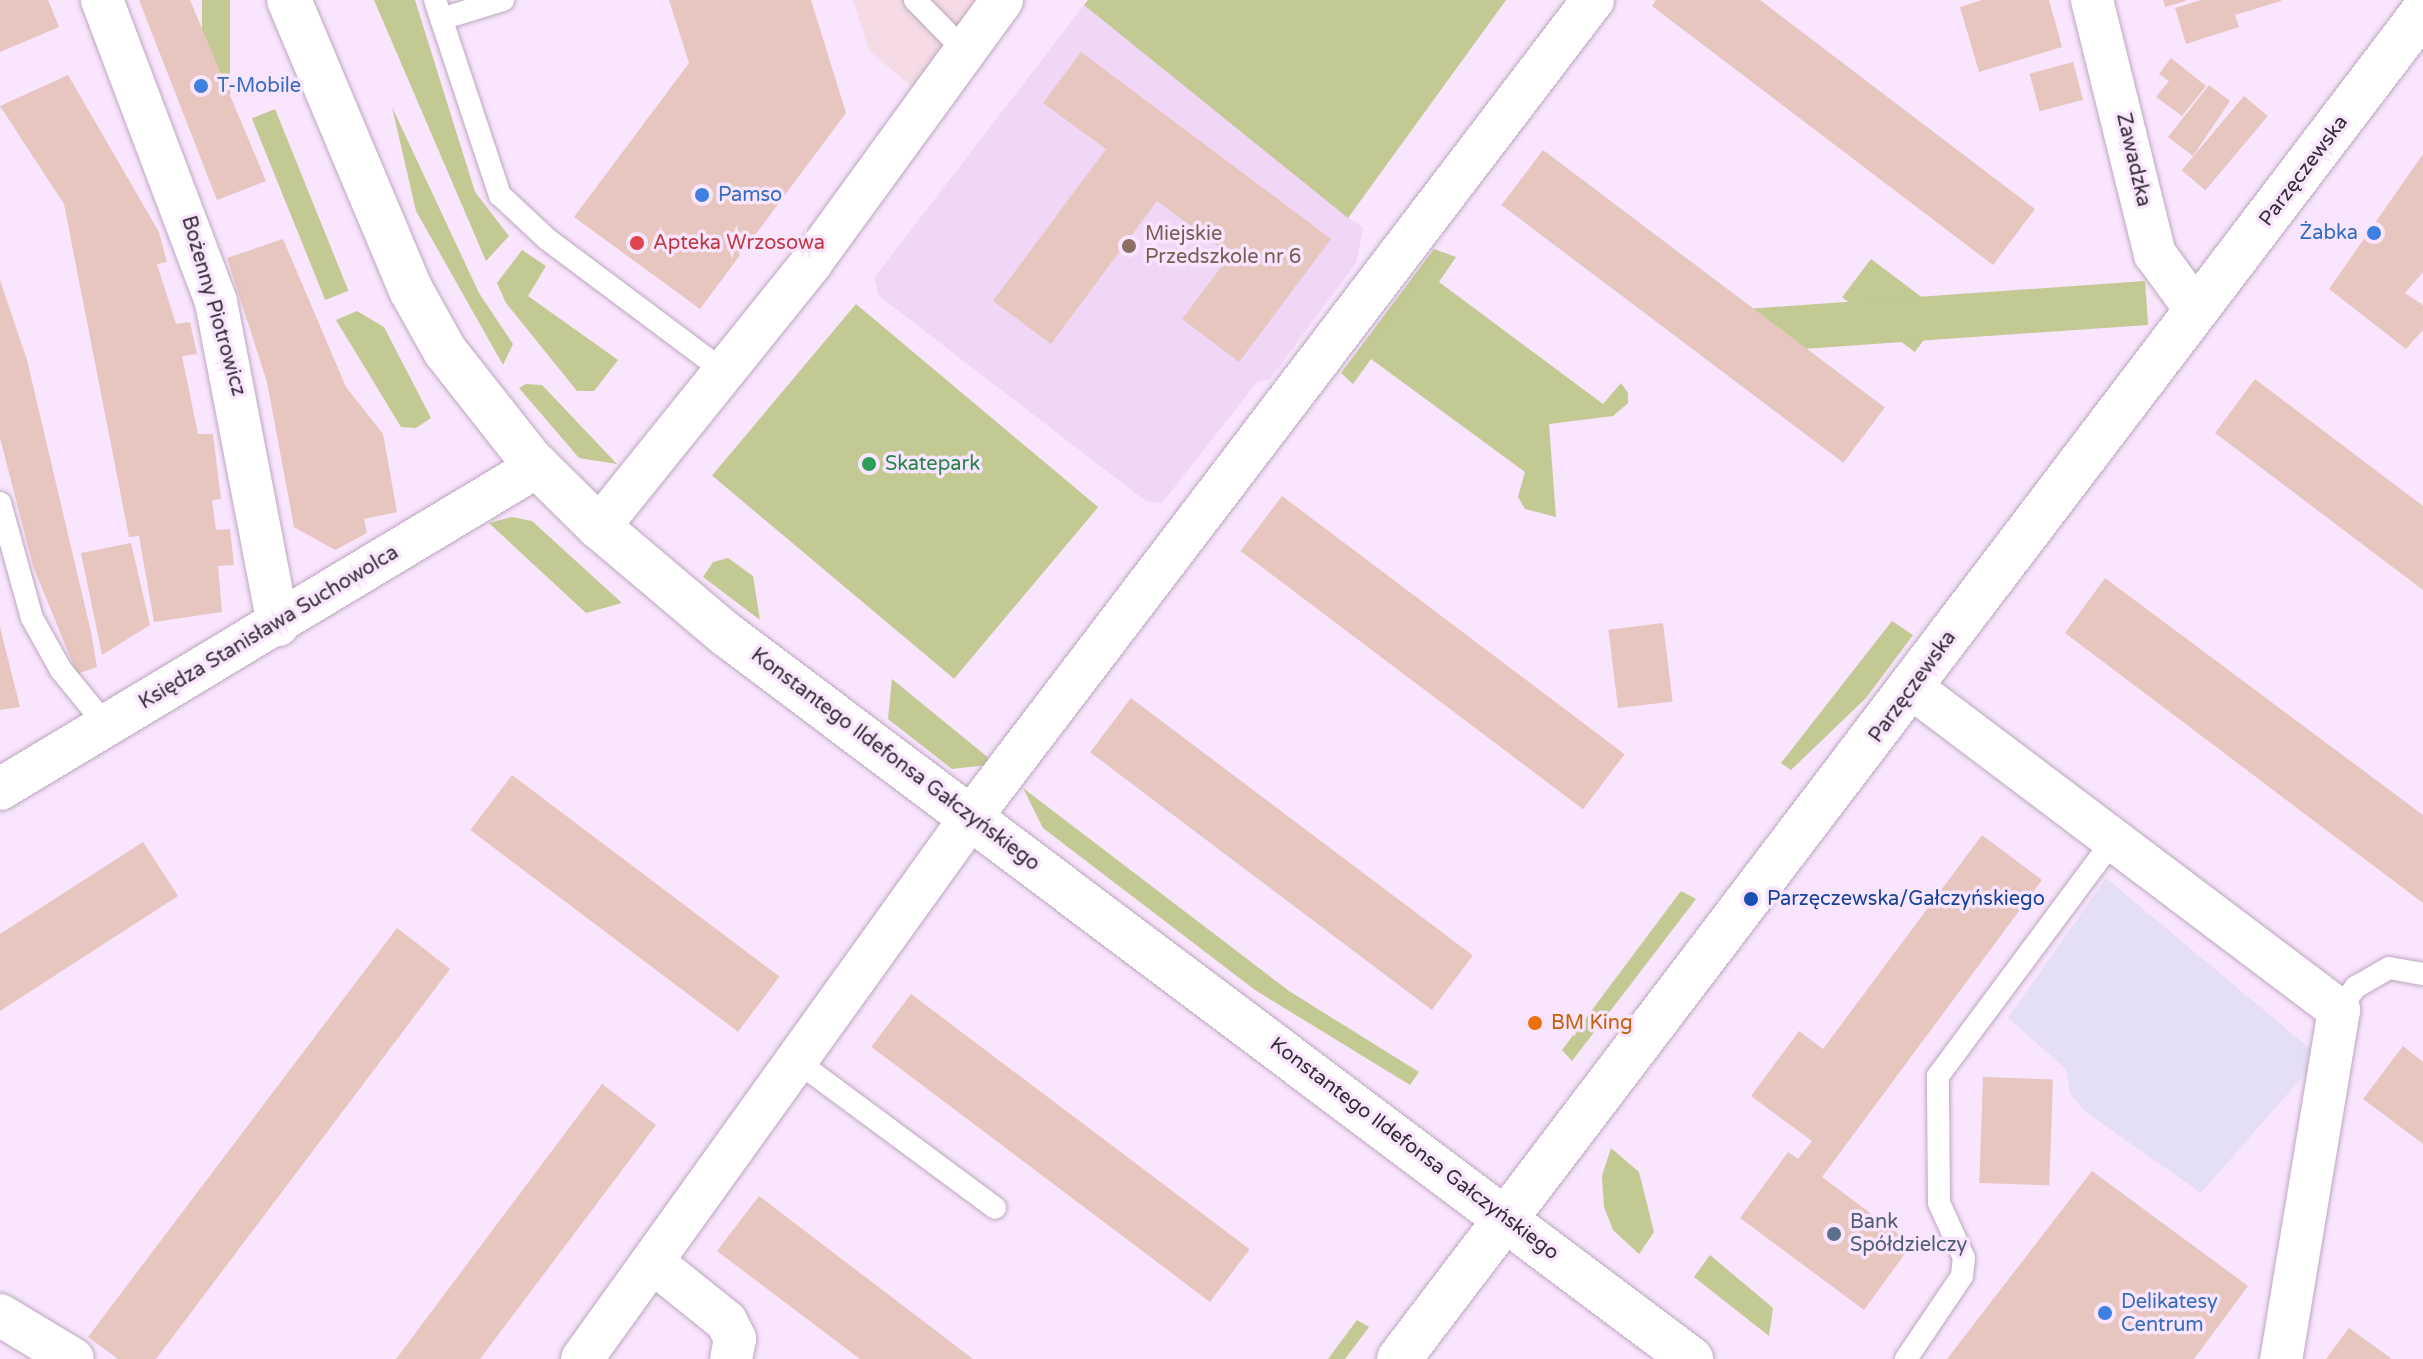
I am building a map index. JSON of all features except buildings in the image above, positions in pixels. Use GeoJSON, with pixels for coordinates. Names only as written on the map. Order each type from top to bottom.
{"type":"FeatureCollection","features":[{"type":"Feature","properties":{"kind":"street","name":"Bożenny Piotrowicz"},"geometry":{"type":"LineString","coordinates":[[102,0],[216,302],[278,625]]}},
{"type":"Feature","properties":{"kind":"street","name":"Konstantego Ildefonsa Gałczyńskiego"},"geometry":{"type":"LineString","coordinates":[[289,0],[411,290],[480,401],[538,466],[599,527],[727,635],[1506,1216],[1691,1359]]}},
{"type":"Feature","properties":{"kind":"street"},"geometry":{"type":"LineString","coordinates":[[599,527],[725,372],[1002,0]]}},
{"type":"Feature","properties":{"kind":"street"},"geometry":{"type":"LineString","coordinates":[[582,1359],[655,1264],[971,817],[1593,0]]}},
{"type":"Feature","properties":{"kind":"street","name":"Zawadzka"},"geometry":{"type":"LineString","coordinates":[[2092,0],[2155,254],[2195,309]]}},
{"type":"Feature","properties":{"kind":"street","name":"Parzęczewska"},"geometry":{"type":"LineString","coordinates":[[1399,1359],[2423,12]]}},
{"type":"Feature","properties":{"kind":"street","name":"Księdza Stanisława Suchowolca"},"geometry":{"type":"LineString","coordinates":[[0,789],[278,625],[538,466]]}},
{"type":"Feature","properties":{"kind":"street"},"geometry":{"type":"LineString","coordinates":[[1912,688],[2112,842],[2339,1010],[2281,1359]]}},
{"type":"Feature","properties":{"kind":"street"},"geometry":{"type":"LineString","coordinates":[[655,1264],[726,1321],[735,1339],[731,1359]]}},
{"type":"Feature","properties":{"kind":"street"},"geometry":{"type":"LineString","coordinates":[[0,1315],[73,1359]]}},
{"type":"Feature","properties":{"kind":"lane"},"geometry":{"type":"LineString","coordinates":[[503,0],[438,10],[500,195],[547,239],[725,372]]}},
{"type":"Feature","properties":{"kind":"lane"},"geometry":{"type":"LineString","coordinates":[[915,0],[964,50]]}},
{"type":"Feature","properties":{"kind":"lane"},"geometry":{"type":"LineString","coordinates":[[0,503],[32,618],[61,670],[106,725]]}},
{"type":"Feature","properties":{"kind":"lane"},"geometry":{"type":"LineString","coordinates":[[1906,1359],[1962,1276],[1964,1258],[1939,1203],[1938,1076],[2112,842]]}},
{"type":"Feature","properties":{"kind":"lane"},"geometry":{"type":"LineString","coordinates":[[2339,1010],[2356,987],[2389,968],[2423,974]]}},
{"type":"Feature","properties":{"kind":"lane"},"geometry":{"type":"LineString","coordinates":[[798,1062],[995,1208]]}},
{"type":"Feature","properties":{"kind":"shaded area"},"geometry":{"type":"Polygon","coordinates":[[[853,0],[983,0],[914,89],[869,50],[853,0]]]}},
{"type":"Feature","properties":{"kind":"shaded area","name":"Miejskie Przedszkole nr 6"},"geometry":{"type":"Polygon","coordinates":[[[1088,0],[1506,0],[1348,217],[1363,228],[1356,263],[1269,380],[1258,381],[1162,503],[1147,502],[879,296],[874,278],[1088,0]]]}},
{"type":"Feature","properties":{"kind":"shaded area"},"geometry":{"type":"Polygon","coordinates":[[[2106,878],[2320,1057],[2201,1193],[2087,1113],[2070,1094],[2066,1069],[2008,1018],[2106,878]]]}},
{"type":"Feature","properties":{"kind":"green space"},"geometry":{"type":"Polygon","coordinates":[[[202,0],[230,0],[230,117],[202,117],[202,0]]]}},
{"type":"Feature","properties":{"kind":"green space"},"geometry":{"type":"Polygon","coordinates":[[[374,0],[415,0],[475,192],[509,236],[486,261],[374,0]]]}},
{"type":"Feature","properties":{"kind":"green space"},"geometry":{"type":"Polygon","coordinates":[[[1088,0],[1506,0],[1348,218],[1084,5],[1088,0]]]}},
{"type":"Feature","properties":{"kind":"green space"},"geometry":{"type":"Polygon","coordinates":[[[392,107],[479,293],[513,344],[503,365],[416,211],[392,107]]]}},
{"type":"Feature","properties":{"kind":"green space"},"geometry":{"type":"Polygon","coordinates":[[[275,109],[348,291],[325,300],[252,118],[275,109]]]}},
{"type":"Feature","properties":{"kind":"green space"},"geometry":{"type":"Polygon","coordinates":[[[1434,249],[1456,257],[1439,282],[1603,404],[1621,383],[1628,393],[1628,403],[1613,416],[1549,424],[1556,517],[1525,509],[1518,497],[1525,472],[1371,359],[1353,384],[1341,373],[1434,249]]]}},
{"type":"Feature","properties":{"kind":"green space"},"geometry":{"type":"Polygon","coordinates":[[[522,250],[546,266],[528,296],[618,360],[594,391],[577,391],[506,303],[497,283],[522,250]]]}},
{"type":"Feature","properties":{"kind":"green space"},"geometry":{"type":"Polygon","coordinates":[[[1871,259],[1944,314],[1915,352],[1842,297],[1871,259]]]}},
{"type":"Feature","properties":{"kind":"green space"},"geometry":{"type":"Polygon","coordinates":[[[2145,281],[2148,325],[1749,353],[1746,309],[2145,281]]]}},
{"type":"Feature","properties":{"kind":"green space","name":"Skatepark"},"geometry":{"type":"Polygon","coordinates":[[[856,304],[1098,507],[954,679],[712,476],[856,304]]]}},
{"type":"Feature","properties":{"kind":"green space"},"geometry":{"type":"Polygon","coordinates":[[[357,311],[384,327],[431,418],[416,428],[401,427],[336,320],[357,311]]]}},
{"type":"Feature","properties":{"kind":"green space"},"geometry":{"type":"Polygon","coordinates":[[[526,384],[542,385],[617,464],[579,458],[519,388],[526,384]]]}},
{"type":"Feature","properties":{"kind":"green space"},"geometry":{"type":"Polygon","coordinates":[[[512,517],[532,521],[622,603],[586,613],[489,523],[512,517]]]}},
{"type":"Feature","properties":{"kind":"green space"},"geometry":{"type":"Polygon","coordinates":[[[728,558],[753,576],[760,620],[703,577],[713,562],[728,558]]]}},
{"type":"Feature","properties":{"kind":"green space"},"geometry":{"type":"Polygon","coordinates":[[[1892,621],[1913,635],[1866,698],[1791,770],[1781,763],[1892,621]]]}},
{"type":"Feature","properties":{"kind":"green space"},"geometry":{"type":"Polygon","coordinates":[[[892,679],[996,764],[952,769],[888,719],[892,679]]]}},
{"type":"Feature","properties":{"kind":"green space"},"geometry":{"type":"Polygon","coordinates":[[[1023,788],[1289,991],[1419,1072],[1410,1085],[1255,990],[1043,828],[1023,788]]]}},
{"type":"Feature","properties":{"kind":"green space"},"geometry":{"type":"Polygon","coordinates":[[[1681,891],[1696,899],[1572,1061],[1562,1050],[1681,891]]]}},
{"type":"Feature","properties":{"kind":"green space"},"geometry":{"type":"Polygon","coordinates":[[[1611,1148],[1639,1172],[1654,1232],[1639,1254],[1613,1230],[1604,1207],[1602,1176],[1611,1148]]]}},
{"type":"Feature","properties":{"kind":"green space"},"geometry":{"type":"Polygon","coordinates":[[[1710,1255],[1773,1308],[1769,1336],[1694,1277],[1710,1255]]]}},
{"type":"Feature","properties":{"kind":"green space"},"geometry":{"type":"Polygon","coordinates":[[[1357,1320],[1369,1327],[1345,1359],[1328,1359],[1357,1320]]]}},
{"type":"Feature","properties":{"kind":"place","name":"T-Mobile"},"geometry":{"type":"Point","coordinates":[201,86]}},
{"type":"Feature","properties":{"kind":"place","name":"Pamso"},"geometry":{"type":"Point","coordinates":[702,195]}},
{"type":"Feature","properties":{"kind":"place","name":"Żabka"},"geometry":{"type":"Point","coordinates":[2374,233]}},
{"type":"Feature","properties":{"kind":"place","name":"Apteka Wrzosowa"},"geometry":{"type":"Point","coordinates":[637,243]}},
{"type":"Feature","properties":{"kind":"place","name":"Miejskie Przedszkole nr 6"},"geometry":{"type":"Point","coordinates":[1129,246]}},
{"type":"Feature","properties":{"kind":"place","name":"Skatepark"},"geometry":{"type":"Point","coordinates":[869,464]}},
{"type":"Feature","properties":{"kind":"place","name":"Parzęczewska/Gałczyńskiego"},"geometry":{"type":"Point","coordinates":[1751,899]}},
{"type":"Feature","properties":{"kind":"place","name":"BM King"},"geometry":{"type":"Point","coordinates":[1535,1023]}},
{"type":"Feature","properties":{"kind":"place","name":"Bank Spółdzielczy"},"geometry":{"type":"Point","coordinates":[1834,1234]}},
{"type":"Feature","properties":{"kind":"place","name":"Delikatesy Centrum"},"geometry":{"type":"Point","coordinates":[2105,1313]}}]}
